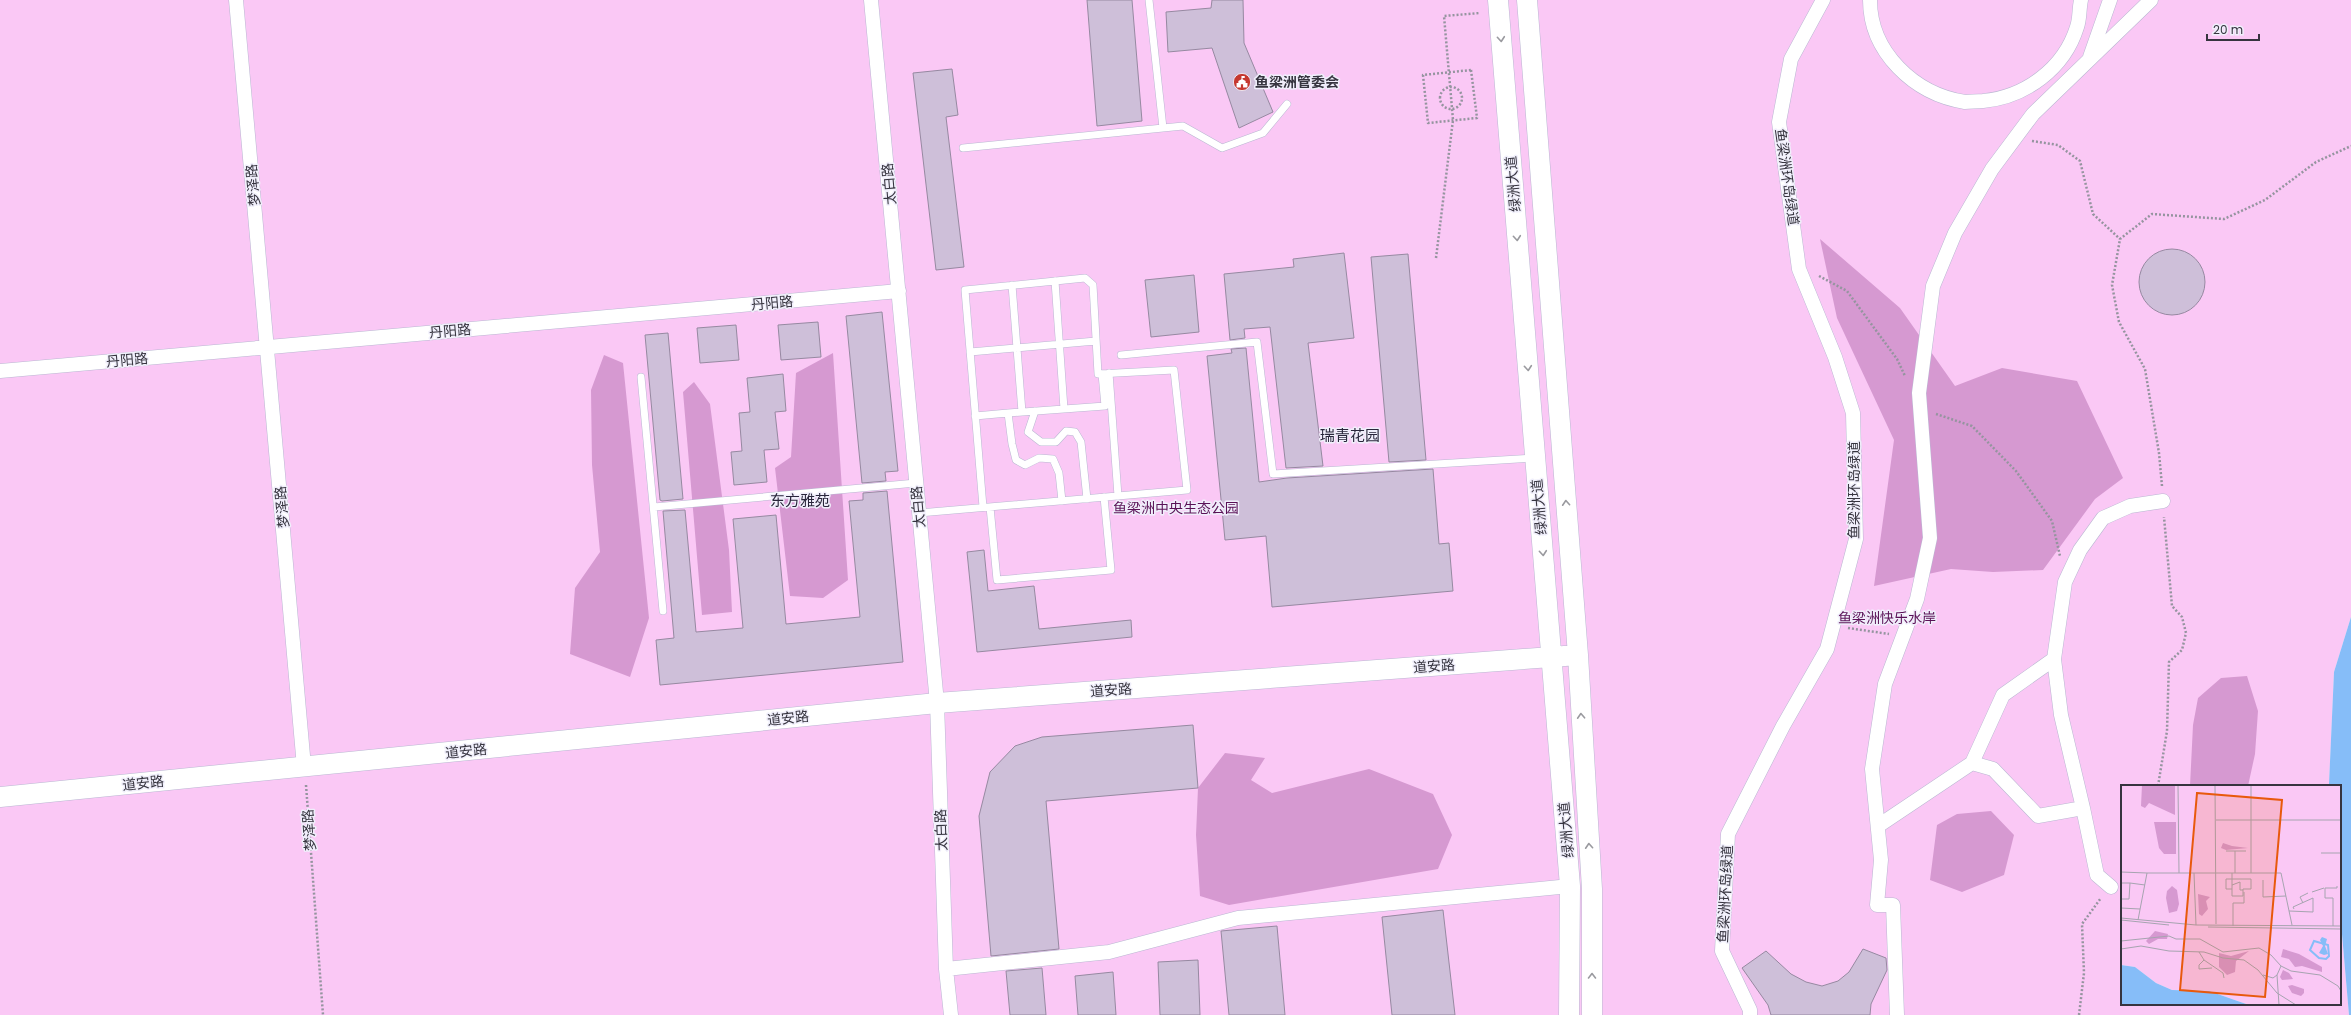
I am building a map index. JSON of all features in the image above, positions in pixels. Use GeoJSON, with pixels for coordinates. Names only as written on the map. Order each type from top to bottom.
{"type":"FeatureCollection","features":[{"type":"Feature","properties":{"kind":"main road","name":"绿洲大道"},"geometry":{"type":"LineString","coordinates":[[1527,0],[1578,655],[1592,889],[1592,1015]]}},
{"type":"Feature","properties":{"kind":"main road","name":"绿洲大道"},"geometry":{"type":"LineString","coordinates":[[1498,6],[1570,886],[1569,1015]]}},
{"type":"Feature","properties":{"kind":"main road","name":"道安路"},"geometry":{"type":"LineString","coordinates":[[0,797],[937,704],[1578,655]]}},
{"type":"Feature","properties":{"kind":"street","name":"梦泽路"},"geometry":{"type":"LineString","coordinates":[[236,0],[268,347],[304,767]]}},
{"type":"Feature","properties":{"kind":"street","name":"太白路"},"geometry":{"type":"LineString","coordinates":[[871,0],[937,704],[946,969],[951,1015]]}},
{"type":"Feature","properties":{"kind":"street","name":"鱼梁洲环岛绿道"},"geometry":{"type":"LineString","coordinates":[[1750,1015],[1750,1010],[1722,951],[1728,834],[1783,726],[1827,649],[1856,539],[1853,413],[1834,357],[1799,269],[1779,122],[1791,59],[1823,0]]}},
{"type":"Feature","properties":{"kind":"street"},"geometry":{"type":"LineString","coordinates":[[1870,0],[1870,12],[1880,44],[1901,72],[1931,93],[1966,102],[2002,99],[2035,84],[2061,59],[2077,27],[2081,0]]}},
{"type":"Feature","properties":{"kind":"street"},"geometry":{"type":"LineString","coordinates":[[2088,61],[2110,0]]}},
{"type":"Feature","properties":{"kind":"street"},"geometry":{"type":"LineString","coordinates":[[1897,1015],[1893,905],[1877,905],[1882,860],[1872,769],[1885,684],[1917,599],[1930,538],[1918,393],[1933,286],[1956,233],[1992,169],[2033,114],[2151,0]]}},
{"type":"Feature","properties":{"kind":"street"},"geometry":{"type":"LineString","coordinates":[[2035,84],[2048,99]]}},
{"type":"Feature","properties":{"kind":"street","name":"丹阳路"},"geometry":{"type":"LineString","coordinates":[[0,372],[899,291]]}},
{"type":"Feature","properties":{"kind":"street"},"geometry":{"type":"LineString","coordinates":[[2111,887],[2097,875],[2061,715],[2054,658],[2065,582],[2080,550],[2103,518],[2130,506],[2163,501]]}},
{"type":"Feature","properties":{"kind":"street"},"geometry":{"type":"LineString","coordinates":[[1878,826],[1972,763],[2003,695],[2054,658]]}},
{"type":"Feature","properties":{"kind":"street"},"geometry":{"type":"LineString","coordinates":[[1972,763],[1992,769],[2038,816],[2083,808]]}},
{"type":"Feature","properties":{"kind":"street"},"geometry":{"type":"LineString","coordinates":[[946,969],[1108,952],[1238,918],[1570,886]]}},
{"type":"Feature","properties":{"kind":"lane"},"geometry":{"type":"LineString","coordinates":[[1149,0],[1163,128]]}},
{"type":"Feature","properties":{"kind":"lane"},"geometry":{"type":"LineString","coordinates":[[963,148],[1183,126],[1222,148],[1263,133],[1287,104]]}},
{"type":"Feature","properties":{"kind":"lane"},"geometry":{"type":"LineString","coordinates":[[919,513],[1187,490],[1174,370],[1098,374],[1093,285],[1085,278],[964,290],[983,507]]}},
{"type":"Feature","properties":{"kind":"lane"},"geometry":{"type":"LineString","coordinates":[[1055,281],[1064,409]]}},
{"type":"Feature","properties":{"kind":"lane"},"geometry":{"type":"LineString","coordinates":[[1012,285],[1022,412]]}},
{"type":"Feature","properties":{"kind":"lane"},"geometry":{"type":"LineString","coordinates":[[970,352],[1096,341]]}},
{"type":"Feature","properties":{"kind":"lane"},"geometry":{"type":"LineString","coordinates":[[1121,355],[1257,342],[1273,474],[1535,458]]}},
{"type":"Feature","properties":{"kind":"lane"},"geometry":{"type":"LineString","coordinates":[[975,416],[1105,406],[1106,373]]}},
{"type":"Feature","properties":{"kind":"lane"},"geometry":{"type":"LineString","coordinates":[[1106,373],[1118,496]]}},
{"type":"Feature","properties":{"kind":"lane"},"geometry":{"type":"LineString","coordinates":[[641,377],[663,610]]}},
{"type":"Feature","properties":{"kind":"lane"},"geometry":{"type":"LineString","coordinates":[[1035,412],[1028,432],[1041,442],[1056,442],[1066,431],[1075,432],[1081,442],[1087,499]]}},
{"type":"Feature","properties":{"kind":"lane"},"geometry":{"type":"LineString","coordinates":[[1008,413],[1012,444],[1016,460],[1025,465],[1039,458],[1053,459],[1059,473],[1062,501]]}},
{"type":"Feature","properties":{"kind":"lane"},"geometry":{"type":"LineString","coordinates":[[654,508],[916,483]]}},
{"type":"Feature","properties":{"kind":"lane"},"geometry":{"type":"LineString","coordinates":[[990,506],[997,580],[1111,570],[1104,497]]}},
{"type":"Feature","properties":{"kind":"path"},"geometry":{"type":"LineString","coordinates":[[1436,258],[1453,120],[1444,16],[1498,6]]}},
{"type":"Feature","properties":{"kind":"path"},"geometry":{"type":"LineString","coordinates":[[1472,70],[1477,118],[1453,120],[1428,123],[1423,75],[1472,70]]}},
{"type":"Feature","properties":{"kind":"path"},"geometry":{"type":"LineString","coordinates":[[1450,87],[1457,89],[1462,99],[1459,106],[1452,109],[1445,108],[1440,99],[1444,90],[1450,87]]}},
{"type":"Feature","properties":{"kind":"path"},"geometry":{"type":"LineString","coordinates":[[2014,139],[2058,145],[2080,160],[2093,214],[2120,239]]}},
{"type":"Feature","properties":{"kind":"path"},"geometry":{"type":"LineString","coordinates":[[2158,785],[2167,731],[2169,662],[2182,650],[2186,633],[2182,617],[2172,606],[2159,453],[2145,369],[2119,322],[2112,285],[2120,239],[2152,214],[2224,220],[2265,200],[2316,162],[2351,146]]}},
{"type":"Feature","properties":{"kind":"path"},"geometry":{"type":"LineString","coordinates":[[1799,269],[1827,279],[1847,291],[1897,359],[1907,380]]}},
{"type":"Feature","properties":{"kind":"path"},"geometry":{"type":"LineString","coordinates":[[1920,409],[1972,426],[2016,471],[2052,521],[2065,582]]}},
{"type":"Feature","properties":{"kind":"path"},"geometry":{"type":"LineString","coordinates":[[1833,626],[1903,636]]}},
{"type":"Feature","properties":{"kind":"path","name":"梦泽路"},"geometry":{"type":"LineString","coordinates":[[304,767],[323,1015]]}},
{"type":"Feature","properties":{"kind":"path"},"geometry":{"type":"LineString","coordinates":[[2079,1015],[2084,974],[2082,924],[2111,887]]}},
{"type":"Feature","properties":{"kind":"green space","name":"鱼梁洲中央生态公园"},"geometry":{"type":"Polygon","coordinates":[[[0,0],[2351,0],[2351,617],[2334,672],[2329,785],[2121,785],[2121,1005],[2341,1005],[2341,923],[2349,1015],[0,1015],[0,0]]]}},
{"type":"Feature","properties":{"kind":"shaded area"},"geometry":{"type":"Polygon","coordinates":[[[1820,239],[1900,308],[1955,386],[2002,368],[2077,381],[2123,478],[2095,499],[2043,570],[1993,572],[1951,569],[1874,586],[1894,440],[1837,318],[1820,239]]]}},
{"type":"Feature","properties":{"kind":"shaded area"},"geometry":{"type":"Polygon","coordinates":[[[833,353],[848,580],[823,598],[790,596],[775,468],[791,457],[796,373],[833,353]]]}},
{"type":"Feature","properties":{"kind":"shaded area"},"geometry":{"type":"Polygon","coordinates":[[[604,355],[623,363],[649,618],[630,677],[570,654],[575,588],[600,552],[592,465],[591,390],[604,355]]]}},
{"type":"Feature","properties":{"kind":"shaded area"},"geometry":{"type":"Polygon","coordinates":[[[694,382],[710,404],[729,550],[732,612],[702,615],[683,392],[694,382]]]}},
{"type":"Feature","properties":{"kind":"shaded area"},"geometry":{"type":"Polygon","coordinates":[[[2247,676],[2258,711],[2255,754],[2248,785],[2190,785],[2193,725],[2198,698],[2221,678],[2247,676]]]}},
{"type":"Feature","properties":{"kind":"shaded area"},"geometry":{"type":"Polygon","coordinates":[[[1225,753],[1265,758],[1251,780],[1272,793],[1369,769],[1433,794],[1452,835],[1438,869],[1229,905],[1200,896],[1196,835],[1198,788],[1225,753]]]}},
{"type":"Feature","properties":{"kind":"shaded area"},"geometry":{"type":"Polygon","coordinates":[[[1991,811],[2014,835],[2004,875],[1962,892],[1930,880],[1937,825],[1957,814],[1991,811]]]}},
{"type":"Feature","properties":{"kind":"water"},"geometry":{"type":"Polygon","coordinates":[[[2351,617],[2351,1015],[2349,1015],[2341,923],[2341,785],[2329,785],[2334,672],[2351,617]]]}},
{"type":"Feature","properties":{"kind":"building"},"geometry":{"type":"Polygon","coordinates":[[[1087,0],[1132,0],[1142,121],[1097,126],[1087,0]]]}},
{"type":"Feature","properties":{"kind":"building","name":"鱼梁洲管委会"},"geometry":{"type":"Polygon","coordinates":[[[1212,0],[1243,0],[1244,43],[1273,112],[1239,128],[1212,48],[1168,52],[1166,12],[1211,8],[1212,0]]]}},
{"type":"Feature","properties":{"kind":"building"},"geometry":{"type":"Polygon","coordinates":[[[952,69],[958,115],[946,117],[964,267],[936,270],[913,73],[952,69]]]}},
{"type":"Feature","properties":{"kind":"building"},"geometry":{"type":"Polygon","coordinates":[[[2172,249],[2184,252],[2195,259],[2202,270],[2205,282],[2202,294],[2195,305],[2184,312],[2172,315],[2160,312],[2149,305],[2142,294],[2139,282],[2142,270],[2149,259],[2160,252],[2172,249]]]}},
{"type":"Feature","properties":{"kind":"building"},"geometry":{"type":"Polygon","coordinates":[[[1344,253],[1354,338],[1308,343],[1323,466],[1286,468],[1270,327],[1244,329],[1245,338],[1230,340],[1224,274],[1294,267],[1293,259],[1344,253]]]}},
{"type":"Feature","properties":{"kind":"building"},"geometry":{"type":"Polygon","coordinates":[[[1408,254],[1426,460],[1389,462],[1371,257],[1408,254]]]}},
{"type":"Feature","properties":{"kind":"building"},"geometry":{"type":"Polygon","coordinates":[[[1194,275],[1199,332],[1151,337],[1145,280],[1194,275]]]}},
{"type":"Feature","properties":{"kind":"building"},"geometry":{"type":"Polygon","coordinates":[[[882,312],[898,471],[885,472],[886,481],[862,483],[846,316],[882,312]]]}},
{"type":"Feature","properties":{"kind":"building"},"geometry":{"type":"Polygon","coordinates":[[[818,322],[821,357],[781,360],[778,325],[818,322]]]}},
{"type":"Feature","properties":{"kind":"building"},"geometry":{"type":"Polygon","coordinates":[[[736,325],[739,360],[700,363],[697,328],[736,325]]]}},
{"type":"Feature","properties":{"kind":"building"},"geometry":{"type":"Polygon","coordinates":[[[668,333],[683,499],[662,501],[660,500],[645,335],[668,333]]]}},
{"type":"Feature","properties":{"kind":"building"},"geometry":{"type":"Polygon","coordinates":[[[1246,348],[1259,482],[1287,478],[1433,469],[1439,544],[1449,543],[1453,591],[1272,607],[1266,536],[1225,540],[1207,356],[1232,353],[1231,349],[1246,348]]]}},
{"type":"Feature","properties":{"kind":"building"},"geometry":{"type":"Polygon","coordinates":[[[783,374],[786,411],[775,412],[779,449],[764,450],[767,482],[734,485],[731,452],[742,451],[739,413],[750,412],[747,378],[783,374]]]}},
{"type":"Feature","properties":{"kind":"building"},"geometry":{"type":"Polygon","coordinates":[[[887,491],[903,662],[660,685],[656,640],[674,638],[663,511],[685,510],[696,632],[743,628],[733,519],[776,515],[786,624],[860,617],[849,501],[863,500],[863,493],[887,491]]]}},
{"type":"Feature","properties":{"kind":"building"},"geometry":{"type":"Polygon","coordinates":[[[984,550],[988,591],[1034,586],[1039,629],[1131,620],[1132,637],[977,652],[967,552],[984,550]]]}},
{"type":"Feature","properties":{"kind":"building"},"geometry":{"type":"Polygon","coordinates":[[[1193,725],[1198,788],[1046,801],[1059,949],[991,956],[979,816],[990,772],[1015,746],[1042,737],[1193,725]]]}},
{"type":"Feature","properties":{"kind":"building"},"geometry":{"type":"Polygon","coordinates":[[[1443,910],[1455,1015],[1392,1015],[1382,917],[1443,910]]]}},
{"type":"Feature","properties":{"kind":"building"},"geometry":{"type":"Polygon","coordinates":[[[1277,926],[1285,1015],[1229,1015],[1221,931],[1277,926]]]}},
{"type":"Feature","properties":{"kind":"building"},"geometry":{"type":"Polygon","coordinates":[[[1863,949],[1886,958],[1887,970],[1871,1004],[1870,1015],[1771,1015],[1768,1005],[1742,968],[1766,951],[1791,974],[1806,982],[1822,986],[1838,981],[1849,972],[1863,949]]]}},
{"type":"Feature","properties":{"kind":"building"},"geometry":{"type":"Polygon","coordinates":[[[1198,960],[1200,1015],[1160,1015],[1158,962],[1198,960]]]}},
{"type":"Feature","properties":{"kind":"building"},"geometry":{"type":"Polygon","coordinates":[[[1042,968],[1046,1015],[1010,1015],[1006,971],[1042,968]]]}},
{"type":"Feature","properties":{"kind":"building"},"geometry":{"type":"Polygon","coordinates":[[[1113,972],[1116,1015],[1078,1015],[1075,976],[1113,972]]]}},
{"type":"Feature","properties":{"kind":"place","name":"鱼梁洲管委会"},"geometry":{"type":"Point","coordinates":[1242,82]}},
{"type":"Feature","properties":{"kind":"district","name":"瑞青花园"},"geometry":{"type":"Point","coordinates":[1350,436]}},
{"type":"Feature","properties":{"kind":"district","name":"东方雅苑"},"geometry":{"type":"Point","coordinates":[800,501]}},
{"type":"Feature","properties":{"kind":"park label","name":"鱼梁洲快乐水岸"},"geometry":{"type":"Point","coordinates":[1887,618]}}]}
